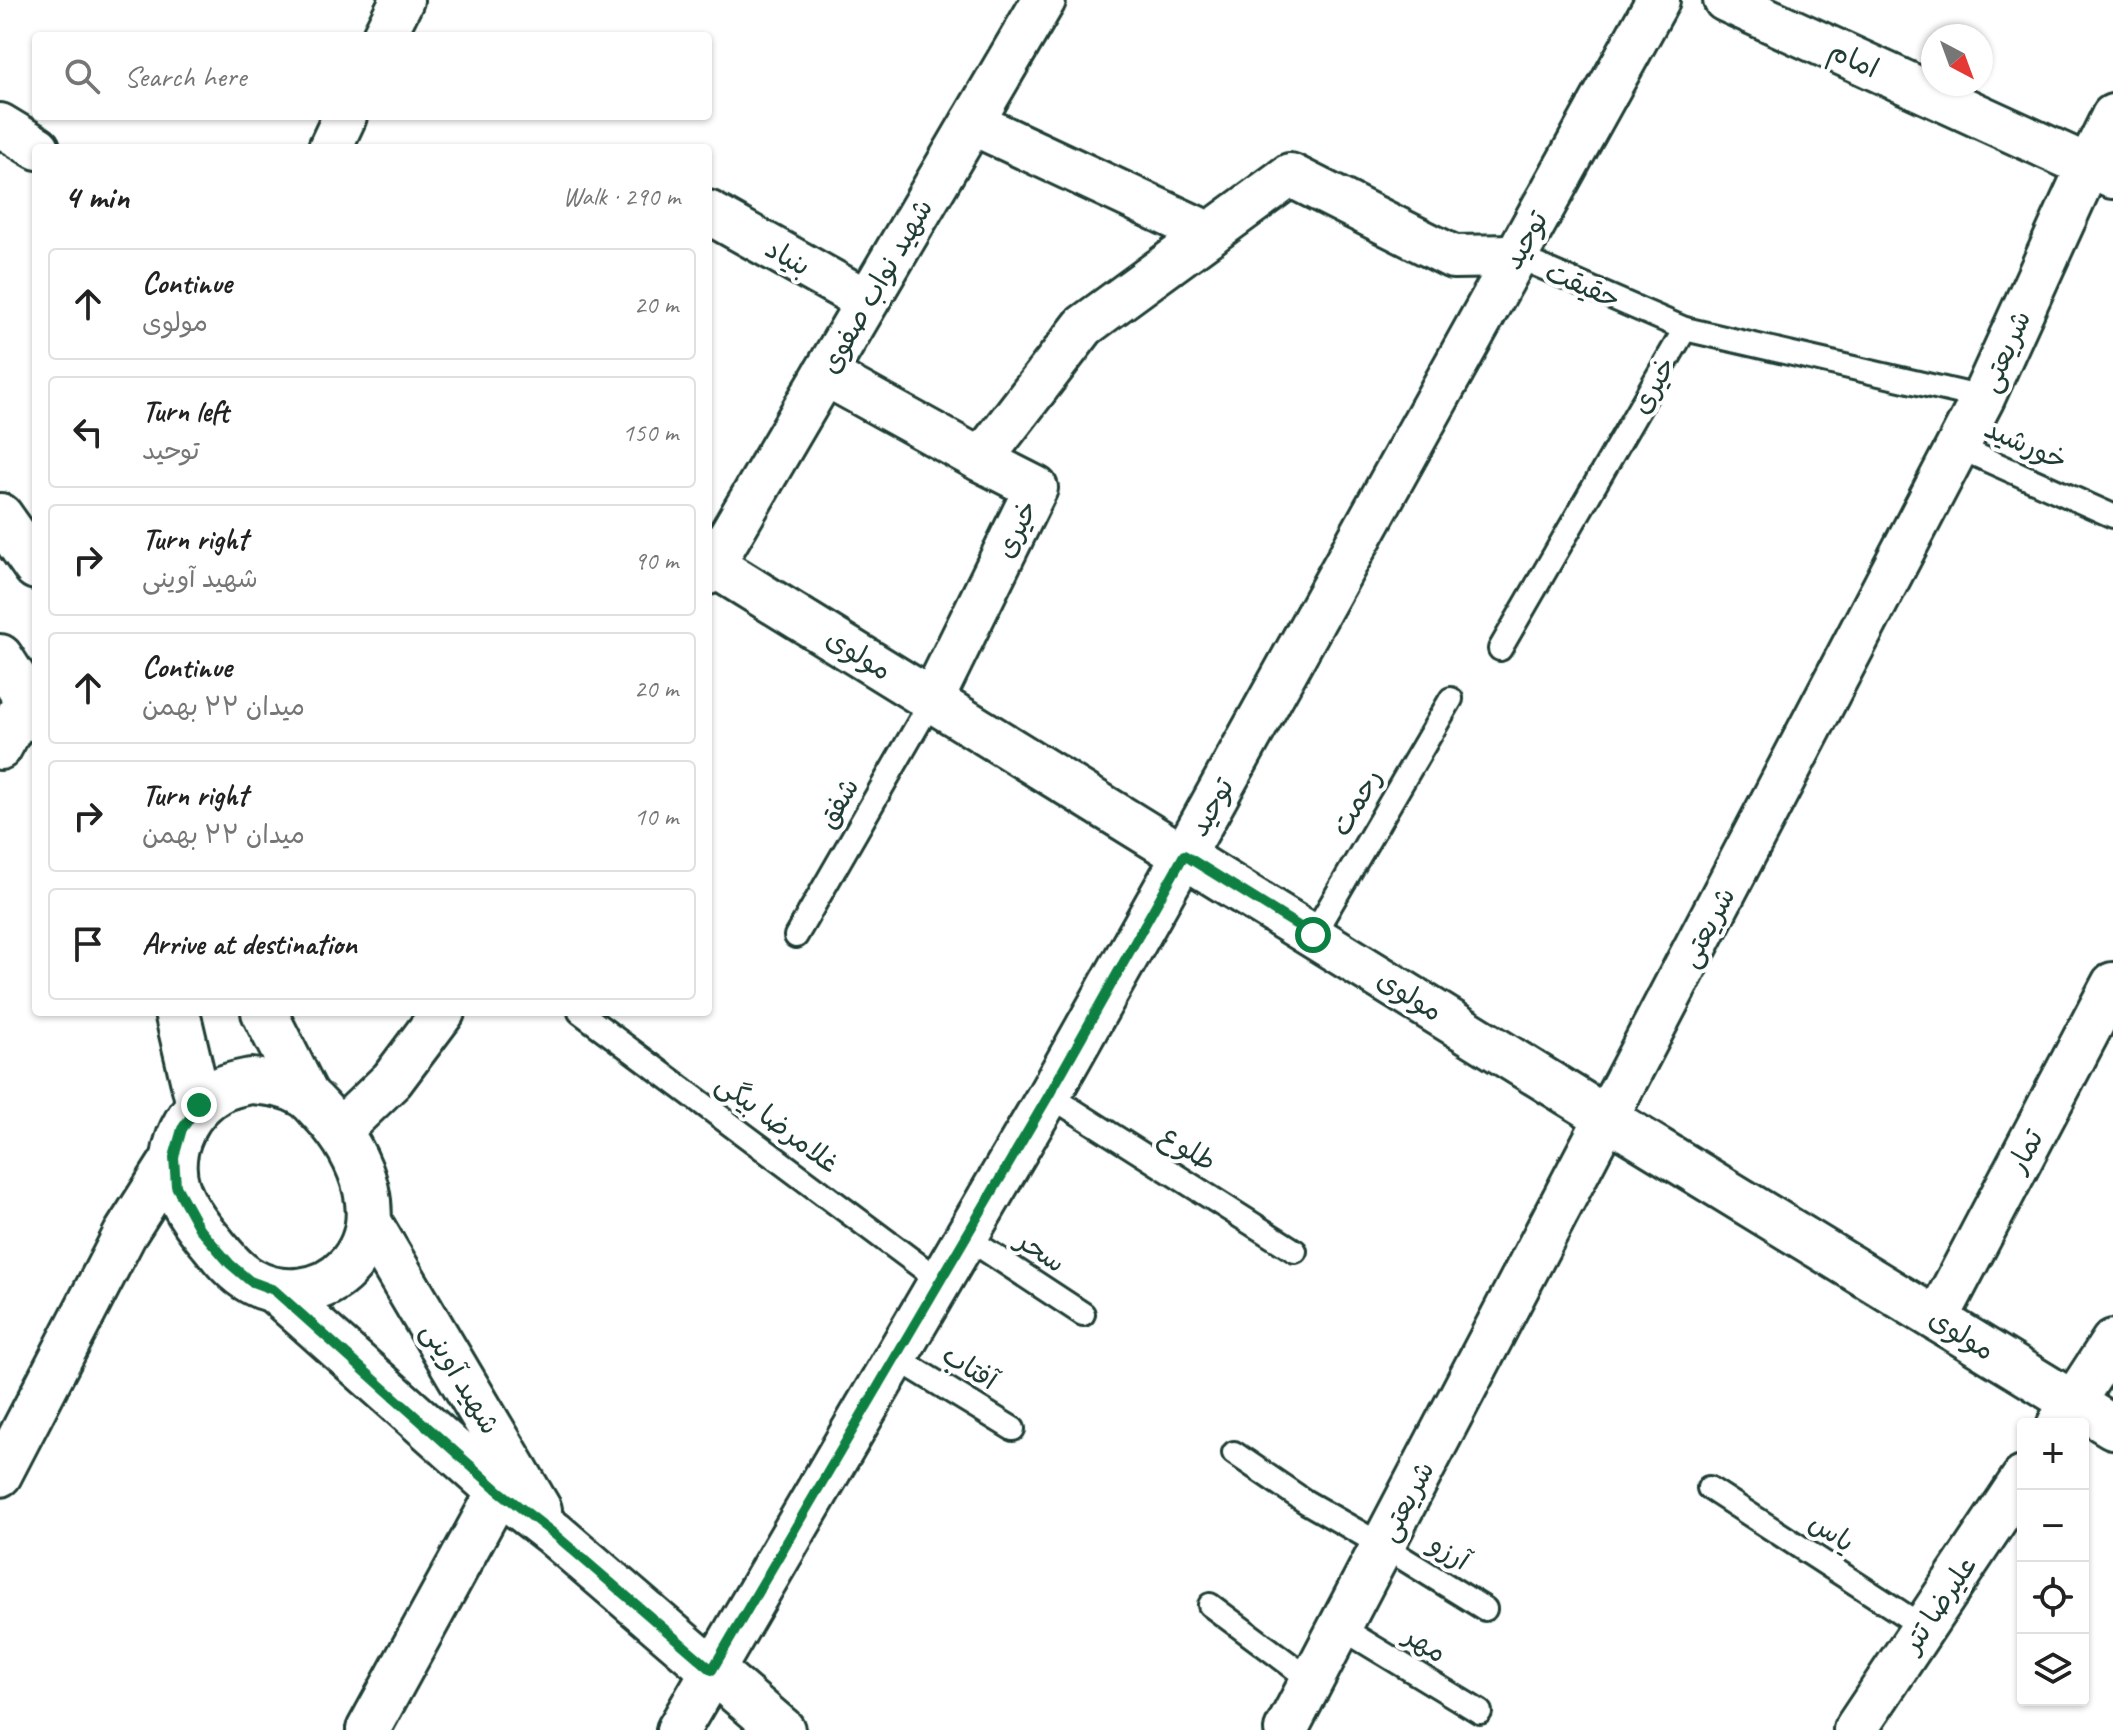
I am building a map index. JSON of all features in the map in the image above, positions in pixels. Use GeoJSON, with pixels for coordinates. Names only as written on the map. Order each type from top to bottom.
{"type":"FeatureCollection","features":[{"type":"Feature","properties":{"kind":"street"},"geometry":{"type":"LineString","coordinates":[[386,32],[402,0]]}},
{"type":"Feature","properties":{"kind":"street","name":"شهید نواب صفوی"},"geometry":{"type":"LineString","coordinates":[[712,563],[1044,0]]}},
{"type":"Feature","properties":{"kind":"street","name":"توحید"},"geometry":{"type":"LineString","coordinates":[[678,1730],[1049,1095],[1658,0]]}},
{"type":"Feature","properties":{"kind":"street","name":"امام"},"geometry":{"type":"LineString","coordinates":[[1725,0],[2100,172]]}},
{"type":"Feature","properties":{"kind":"street","name":"شریعتی"},"geometry":{"type":"LineString","coordinates":[[1286,1730],[2100,172],[2113,116]]}},
{"type":"Feature","properties":{"kind":"street"},"geometry":{"type":"LineString","coordinates":[[332,144],[343,120]]}},
{"type":"Feature","properties":{"kind":"street"},"geometry":{"type":"LineString","coordinates":[[972,123],[1210,234]]}},
{"type":"Feature","properties":{"kind":"street"},"geometry":{"type":"LineString","coordinates":[[0,125],[32,144]]}},
{"type":"Feature","properties":{"kind":"street","name":"حقیقت"},"geometry":{"type":"LineString","coordinates":[[981,460],[1084,326],[1290,175],[1453,257],[1516,256]]}},
{"type":"Feature","properties":{"kind":"street","name":"بنیاد"},"geometry":{"type":"LineString","coordinates":[[712,214],[867,301]]}},
{"type":"Feature","properties":{"kind":"street","name":"خیری"},"geometry":{"type":"LineString","coordinates":[[825,374],[1036,488],[932,700]]}},
{"type":"Feature","properties":{"kind":"street"},"geometry":{"type":"LineString","coordinates":[[0,516],[32,561]]}},
{"type":"Feature","properties":{"kind":"street","name":"مولوی"},"geometry":{"type":"LineString","coordinates":[[712,567],[1937,1319],[2066,1413],[2113,1427]]}},
{"type":"Feature","properties":{"kind":"street"},"geometry":{"type":"LineString","coordinates":[[0,657],[31,709],[0,748]]}},
{"type":"Feature","properties":{"kind":"street","name":"تمار"},"geometry":{"type":"LineString","coordinates":[[1937,1319],[2113,984]]}},
{"type":"Feature","properties":{"kind":"street"},"geometry":{"type":"LineString","coordinates":[[178,1016],[199,1105]]}},
{"type":"Feature","properties":{"kind":"street"},"geometry":{"type":"LineString","coordinates":[[174,1157],[176,1186],[199,1228],[230,1264],[250,1281],[274,1290],[300,1292],[325,1284],[346,1270],[362,1248],[370,1224],[369,1198],[361,1174],[339,1131],[306,1095],[266,1016]]}},
{"type":"Feature","properties":{"kind":"street"},"geometry":{"type":"LineString","coordinates":[[339,1131],[392,1080],[440,1016]]}},
{"type":"Feature","properties":{"kind":"street"},"geometry":{"type":"LineString","coordinates":[[0,1475],[125,1234],[174,1157],[182,1129],[199,1105],[223,1089],[251,1081],[280,1083],[306,1095]]}},
{"type":"Feature","properties":{"kind":"street","name":"شهید آوینی"},"geometry":{"type":"LineString","coordinates":[[370,1224],[553,1533]]}},
{"type":"Feature","properties":{"kind":"street","name":"شهید آوینی"},"geometry":{"type":"LineString","coordinates":[[274,1290],[499,1491],[553,1533],[782,1730]]}},
{"type":"Feature","properties":{"kind":"street"},"geometry":{"type":"LineString","coordinates":[[2066,1413],[2113,1341]]}},
{"type":"Feature","properties":{"kind":"street","name":"علیرضا تتر"},"geometry":{"type":"LineString","coordinates":[[1855,1730],[2017,1487]]}},
{"type":"Feature","properties":{"kind":"street"},"geometry":{"type":"LineString","coordinates":[[368,1730],[499,1491]]}},
{"type":"Feature","properties":{"kind":"lane","name":"حقیقت"},"geometry":{"type":"LineString","coordinates":[[1516,256],[1685,329],[1983,398]]}},
{"type":"Feature","properties":{"kind":"lane","name":"خیری"},"geometry":{"type":"LineString","coordinates":[[1500,649],[1685,329]]}},
{"type":"Feature","properties":{"kind":"lane","name":"خورشید"},"geometry":{"type":"LineString","coordinates":[[1958,447],[2113,516]]}},
{"type":"Feature","properties":{"kind":"lane","name":"رحمت"},"geometry":{"type":"LineString","coordinates":[[1313,935],[1451,699]]}},
{"type":"Feature","properties":{"kind":"lane","name":"شفق"},"geometry":{"type":"LineString","coordinates":[[796,936],[932,700]]}},
{"type":"Feature","properties":{"kind":"lane","name":"غلامرضا بیگی"},"geometry":{"type":"LineString","coordinates":[[585,1016],[940,1281]]}},
{"type":"Feature","properties":{"kind":"lane","name":"طلوع"},"geometry":{"type":"LineString","coordinates":[[1049,1095],[1295,1251]]}},
{"type":"Feature","properties":{"kind":"lane","name":"سحر"},"geometry":{"type":"LineString","coordinates":[[966,1237],[1083,1314]]}},
{"type":"Feature","properties":{"kind":"lane","name":"آفتاب"},"geometry":{"type":"LineString","coordinates":[[895,1357],[1013,1429]]}},
{"type":"Feature","properties":{"kind":"lane","name":"آرزو"},"geometry":{"type":"LineString","coordinates":[[1234,1453],[1306,1502],[1485,1609]]}},
{"type":"Feature","properties":{"kind":"lane","name":"یاس"},"geometry":{"type":"LineString","coordinates":[[1709,1488],[1923,1627]]}},
{"type":"Feature","properties":{"kind":"lane"},"geometry":{"type":"LineString","coordinates":[[1210,1605],[1312,1681]]}},
{"type":"Feature","properties":{"kind":"lane","name":"مهر"},"geometry":{"type":"LineString","coordinates":[[1340,1627],[1480,1712]]}},
{"type":"Feature","properties":{"kind":"route"},"geometry":{"type":"LineString","coordinates":[[199,1105],[182,1129],[174,1157],[176,1186],[199,1228],[230,1264],[250,1281],[274,1290],[499,1491],[553,1533],[712,1670],[1049,1095],[1184,855],[1313,935]]}}]}
